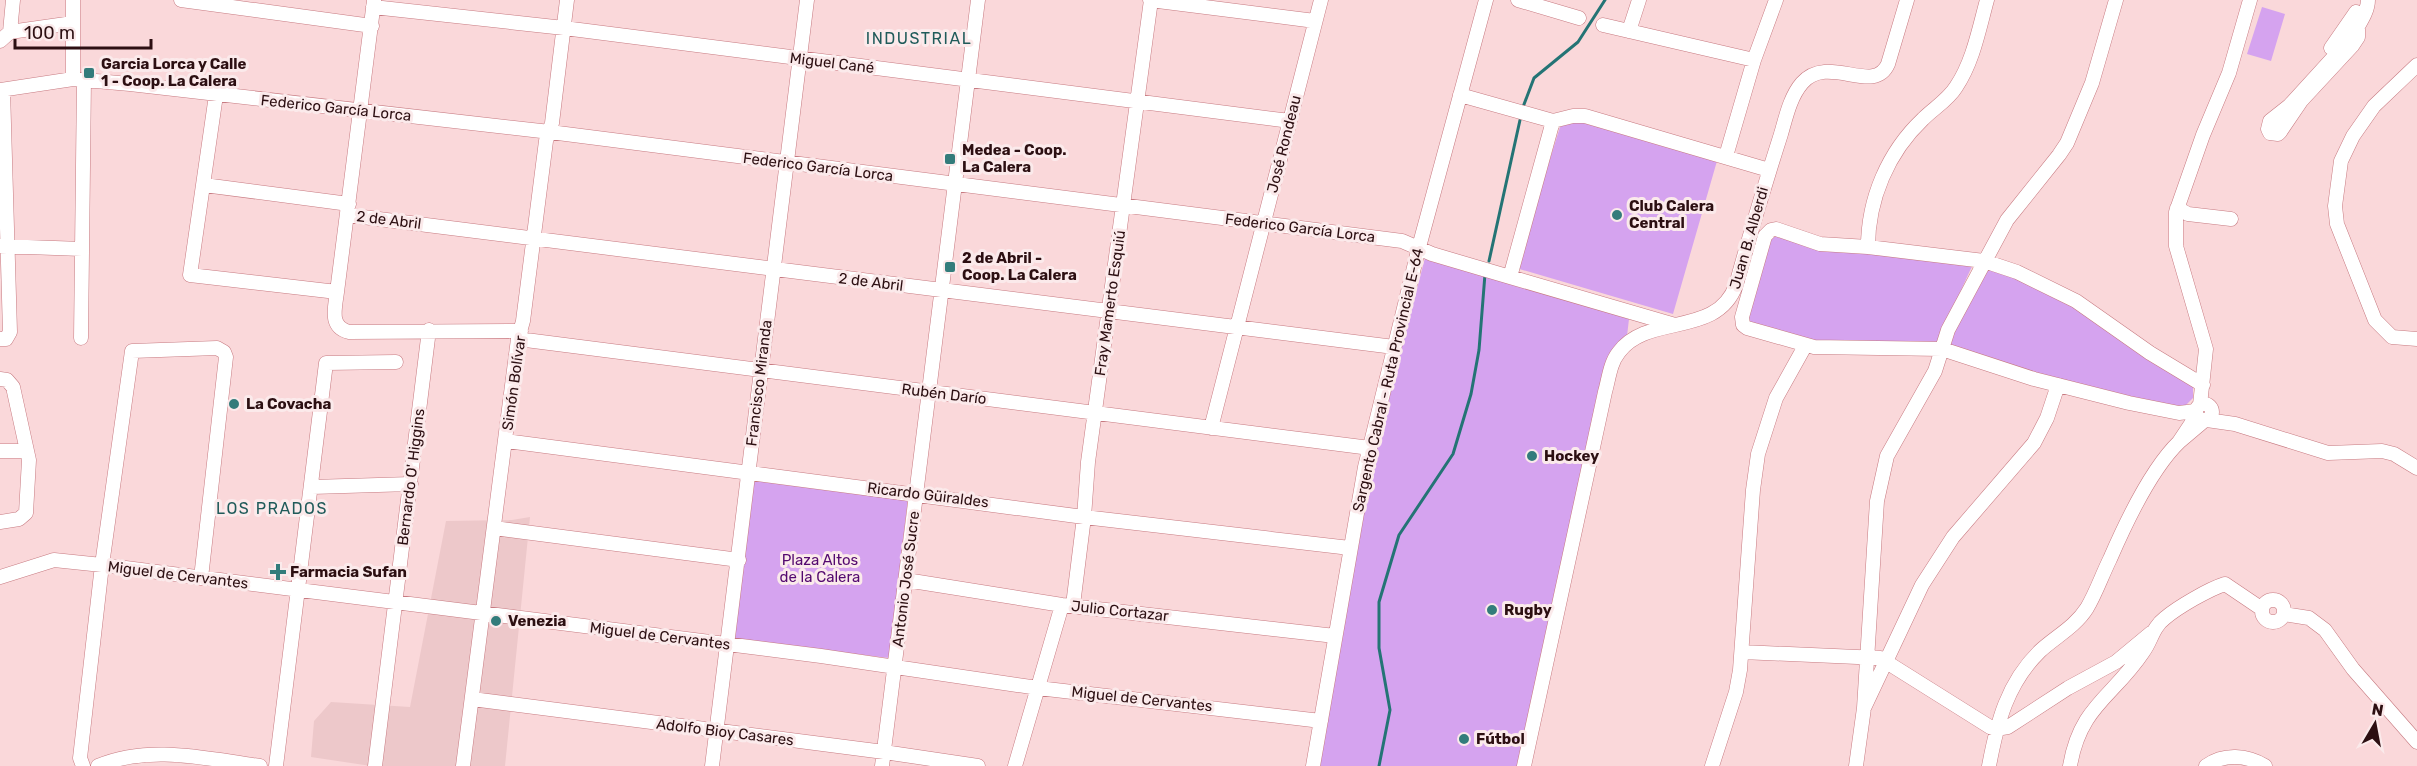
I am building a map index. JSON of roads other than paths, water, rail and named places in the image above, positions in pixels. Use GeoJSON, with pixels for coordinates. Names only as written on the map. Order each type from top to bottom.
{"type":"FeatureCollection","features":[{"type":"Feature","properties":{"kind":"street"},"geometry":{"type":"LineString","coordinates":[[12,0],[4,36],[73,23]]}},
{"type":"Feature","properties":{"kind":"street"},"geometry":{"type":"LineString","coordinates":[[73,0],[79,79],[81,338]]}},
{"type":"Feature","properties":{"kind":"street"},"geometry":{"type":"LineString","coordinates":[[182,0],[372,26]]}},
{"type":"Feature","properties":{"kind":"street"},"geometry":{"type":"LineString","coordinates":[[286,15],[288,0]]}},
{"type":"Feature","properties":{"kind":"street","name":"Simón Bolívar"},"geometry":{"type":"LineString","coordinates":[[463,766],[546,141],[550,132],[567,0]]}},
{"type":"Feature","properties":{"kind":"street","name":"Francisco Miranda"},"geometry":{"type":"LineString","coordinates":[[712,766],[807,0]]}},
{"type":"Feature","properties":{"kind":"street","name":"Antonio José Sucre"},"geometry":{"type":"LineString","coordinates":[[883,759],[978,0]]}},
{"type":"Feature","properties":{"kind":"street"},"geometry":{"type":"LineString","coordinates":[[1151,0],[1315,21]]}},
{"type":"Feature","properties":{"kind":"street","name":"Fray Mamerto Esquiú"},"geometry":{"type":"LineString","coordinates":[[1015,766],[1038,688],[1068,605],[1084,516],[1088,462],[1151,0]]}},
{"type":"Feature","properties":{"kind":"street","name":"José Rondeau"},"geometry":{"type":"LineString","coordinates":[[1210,428],[1321,0]]}},
{"type":"Feature","properties":{"kind":"street","name":"Sargento Cabral - Ruta Provincial E-64"},"geometry":{"type":"LineString","coordinates":[[1313,766],[1350,548],[1370,448],[1419,247],[1486,0]]}},
{"type":"Feature","properties":{"kind":"street"},"geometry":{"type":"LineString","coordinates":[[1518,0],[1579,18]]}},
{"type":"Feature","properties":{"kind":"street"},"geometry":{"type":"LineString","coordinates":[[1629,31],[1639,0]]}},
{"type":"Feature","properties":{"kind":"street"},"geometry":{"type":"LineString","coordinates":[[1726,156],[1754,60],[1776,0]]}},
{"type":"Feature","properties":{"kind":"street","name":"Juan B. Alberdi"},"geometry":{"type":"LineString","coordinates":[[1625,345],[1640,336],[1715,312],[1730,300],[1791,101],[1801,84],[1807,78],[1822,71],[1840,71],[1871,77],[1882,73],[1888,64],[1907,0]]}},
{"type":"Feature","properties":{"kind":"street"},"geometry":{"type":"LineString","coordinates":[[1868,247],[1873,202],[1886,168],[1908,134],[1946,100],[1961,80],[1987,0]]}},
{"type":"Feature","properties":{"kind":"street"},"geometry":{"type":"LineString","coordinates":[[1856,766],[1864,708],[1877,501],[1885,464],[1891,448],[1935,371],[1947,330],[1984,261],[2014,209],[2067,143],[2092,83],[2116,0]]}},
{"type":"Feature","properties":{"kind":"street"},"geometry":{"type":"LineString","coordinates":[[1989,766],[1996,729],[2009,692],[2025,667],[2085,611],[2117,542],[2155,472],[2204,412],[2205,341],[2176,246],[2177,208],[2203,135],[2229,73],[2250,0]]}},
{"type":"Feature","properties":{"kind":"street"},"geometry":{"type":"LineString","coordinates":[[2301,82],[2337,41],[2363,0]]}},
{"type":"Feature","properties":{"kind":"street"},"geometry":{"type":"LineString","coordinates":[[2358,27],[2358,37],[2352,46],[2301,101],[2280,132],[2270,133],[2268,129],[2270,121],[2289,105],[2346,44],[2368,9],[2368,0]]}},
{"type":"Feature","properties":{"kind":"street"},"geometry":{"type":"LineString","coordinates":[[216,95],[190,275],[337,292],[374,4]]}},
{"type":"Feature","properties":{"kind":"street","name":"Miguel Cané"},"geometry":{"type":"LineString","coordinates":[[374,4],[1290,121]]}},
{"type":"Feature","properties":{"kind":"street"},"geometry":{"type":"LineString","coordinates":[[1603,25],[1754,60]]}},
{"type":"Feature","properties":{"kind":"street"},"geometry":{"type":"LineString","coordinates":[[2417,65],[2374,106],[2353,136],[2342,161],[2335,206],[2337,224],[2375,320],[2392,337],[2417,339]]}},
{"type":"Feature","properties":{"kind":"street","name":"Federico García Lorca"},"geometry":{"type":"LineString","coordinates":[[2,90],[79,79],[550,132],[1402,241],[1432,254],[1675,325]]}},
{"type":"Feature","properties":{"kind":"street"},"geometry":{"type":"LineString","coordinates":[[2,90],[4,338]]}},
{"type":"Feature","properties":{"kind":"street"},"geometry":{"type":"LineString","coordinates":[[1460,95],[1553,121],[1585,116],[1769,170]]}},
{"type":"Feature","properties":{"kind":"street"},"geometry":{"type":"LineString","coordinates":[[1510,278],[1553,121]]}},
{"type":"Feature","properties":{"kind":"street","name":"2 de Abril"},"geometry":{"type":"LineString","coordinates":[[204,185],[348,210],[534,237],[941,291],[1394,347]]}},
{"type":"Feature","properties":{"kind":"street"},"geometry":{"type":"LineString","coordinates":[[2177,208],[2188,214],[2231,219]]}},
{"type":"Feature","properties":{"kind":"street"},"geometry":{"type":"LineString","coordinates":[[2203,385],[2150,353],[2076,301],[2017,272],[1984,261],[1813,243],[1776,229],[1771,230],[1765,236],[1742,322],[1747,328],[1805,345],[1942,349],[2058,386],[2180,413],[2204,412],[2328,453],[2382,451],[2394,454],[2406,459],[2417,469]]}},
{"type":"Feature","properties":{"kind":"street"},"geometry":{"type":"LineString","coordinates":[[4,246],[82,249]]}},
{"type":"Feature","properties":{"kind":"street","name":"Rubén Darío"},"geometry":{"type":"LineString","coordinates":[[337,292],[334,317],[340,329],[349,332],[429,330],[520,335],[761,371],[1370,448]]}},
{"type":"Feature","properties":{"kind":"street"},"geometry":{"type":"LineString","coordinates":[[1524,766],[1605,392],[1614,361],[1632,337],[1634,329],[1634,319],[1627,312]]}},
{"type":"Feature","properties":{"kind":"street","name":"Bernardo O' Higgins"},"geometry":{"type":"LineString","coordinates":[[375,766],[429,330]]}},
{"type":"Feature","properties":{"kind":"street"},"geometry":{"type":"LineString","coordinates":[[1712,766],[1736,693],[1742,652],[1753,490],[1758,454],[1776,398],[1805,345]]}},
{"type":"Feature","properties":{"kind":"street"},"geometry":{"type":"LineString","coordinates":[[83,766],[80,758],[102,565],[132,351],[217,348],[224,352],[226,357],[201,578]]}},
{"type":"Feature","properties":{"kind":"street"},"geometry":{"type":"LineString","coordinates":[[276,766],[326,363],[396,362]]}},
{"type":"Feature","properties":{"kind":"street"},"geometry":{"type":"LineString","coordinates":[[5,381],[13,387],[29,468],[26,513],[24,517],[5,522]]}},
{"type":"Feature","properties":{"kind":"street"},"geometry":{"type":"LineString","coordinates":[[1864,708],[1930,572],[1953,537],[2034,443],[2047,418],[2058,386]]}},
{"type":"Feature","properties":{"kind":"street","name":"Ricardo Güiraldes"},"geometry":{"type":"LineString","coordinates":[[506,441],[1350,548]]}},
{"type":"Feature","properties":{"kind":"street"},"geometry":{"type":"LineString","coordinates":[[0,451],[27,451]]}},
{"type":"Feature","properties":{"kind":"street"},"geometry":{"type":"LineString","coordinates":[[312,487],[411,484]]}},
{"type":"Feature","properties":{"kind":"street"},"geometry":{"type":"LineString","coordinates":[[495,528],[739,560]]}},
{"type":"Feature","properties":{"kind":"street","name":"Miguel de Cervantes"},"geometry":{"type":"LineString","coordinates":[[0,578],[54,560],[102,565],[728,645],[1038,688],[1321,721]]}},
{"type":"Feature","properties":{"kind":"street","name":"Julio Cortazar"},"geometry":{"type":"LineString","coordinates":[[906,580],[1068,605],[1335,636]]}},
{"type":"Feature","properties":{"kind":"street"},"geometry":{"type":"LineString","coordinates":[[1742,652],[1867,656],[1887,661],[1996,729],[2008,727],[2068,688],[2116,662],[2151,633],[2165,617],[2225,584],[2262,609],[2263,616],[2269,621],[2280,620],[2284,614],[2309,618],[2325,630],[2353,669],[2417,742]]}},
{"type":"Feature","properties":{"kind":"street"},"geometry":{"type":"LineString","coordinates":[[2070,766],[2076,740],[2085,719],[2144,652],[2151,633]]}},
{"type":"Feature","properties":{"kind":"street","name":"Adolfo Bioy Casares"},"geometry":{"type":"LineString","coordinates":[[472,699],[717,731],[883,759],[978,766]]}},
{"type":"Feature","properties":{"kind":"street"},"geometry":{"type":"LineString","coordinates":[[98,766],[119,759],[153,754],[260,766]]}},
{"type":"Feature","properties":{"kind":"street"},"geometry":{"type":"LineString","coordinates":[[2206,766],[2224,757],[2235,756],[2256,761],[2265,766]]}},
{"type":"Feature","properties":{"kind":"waterway"},"geometry":{"type":"LineString","coordinates":[[1523,107],[1534,78],[1578,42],[1605,0]]}},
{"type":"Feature","properties":{"kind":"waterway"},"geometry":{"type":"LineString","coordinates":[[1489,261],[1520,120]]}},
{"type":"Feature","properties":{"kind":"waterway"},"geometry":{"type":"LineString","coordinates":[[1379,766],[1390,710],[1379,648],[1379,602],[1399,535],[1453,454],[1471,394],[1479,350],[1485,274]]}},
{"type":"Feature","properties":{"kind":"place","name":"Garcia Lorca y Calle 1 - Coop. La Calera"},"geometry":{"type":"Point","coordinates":[89,73]}},
{"type":"Feature","properties":{"kind":"place","name":"Medea - Coop. La Calera"},"geometry":{"type":"Point","coordinates":[950,159]}},
{"type":"Feature","properties":{"kind":"place","name":"Club Calera Central"},"geometry":{"type":"Point","coordinates":[1617,215]}},
{"type":"Feature","properties":{"kind":"place","name":"2 de Abril - Coop. La Calera"},"geometry":{"type":"Point","coordinates":[950,267]}},
{"type":"Feature","properties":{"kind":"place","name":"La Covacha"},"geometry":{"type":"Point","coordinates":[234,404]}},
{"type":"Feature","properties":{"kind":"place","name":"Hockey"},"geometry":{"type":"Point","coordinates":[1532,456]}},
{"type":"Feature","properties":{"kind":"place","name":"Farmacia Sufan"},"geometry":{"type":"Point","coordinates":[278,572]}},
{"type":"Feature","properties":{"kind":"place","name":"Rugby"},"geometry":{"type":"Point","coordinates":[1492,610]}},
{"type":"Feature","properties":{"kind":"place","name":"Venezia"},"geometry":{"type":"Point","coordinates":[496,621]}},
{"type":"Feature","properties":{"kind":"place","name":"Fútbol"},"geometry":{"type":"Point","coordinates":[1464,739]}},
{"type":"Feature","properties":{"kind":"district","name":"INDUSTRIAL"},"geometry":{"type":"Point","coordinates":[919,38]}},
{"type":"Feature","properties":{"kind":"district","name":"LOS PRADOS"},"geometry":{"type":"Point","coordinates":[272,508]}},
{"type":"Feature","properties":{"kind":"park label","name":"Plaza Altos de la Calera"},"geometry":{"type":"Point","coordinates":[820,568]}}]}
